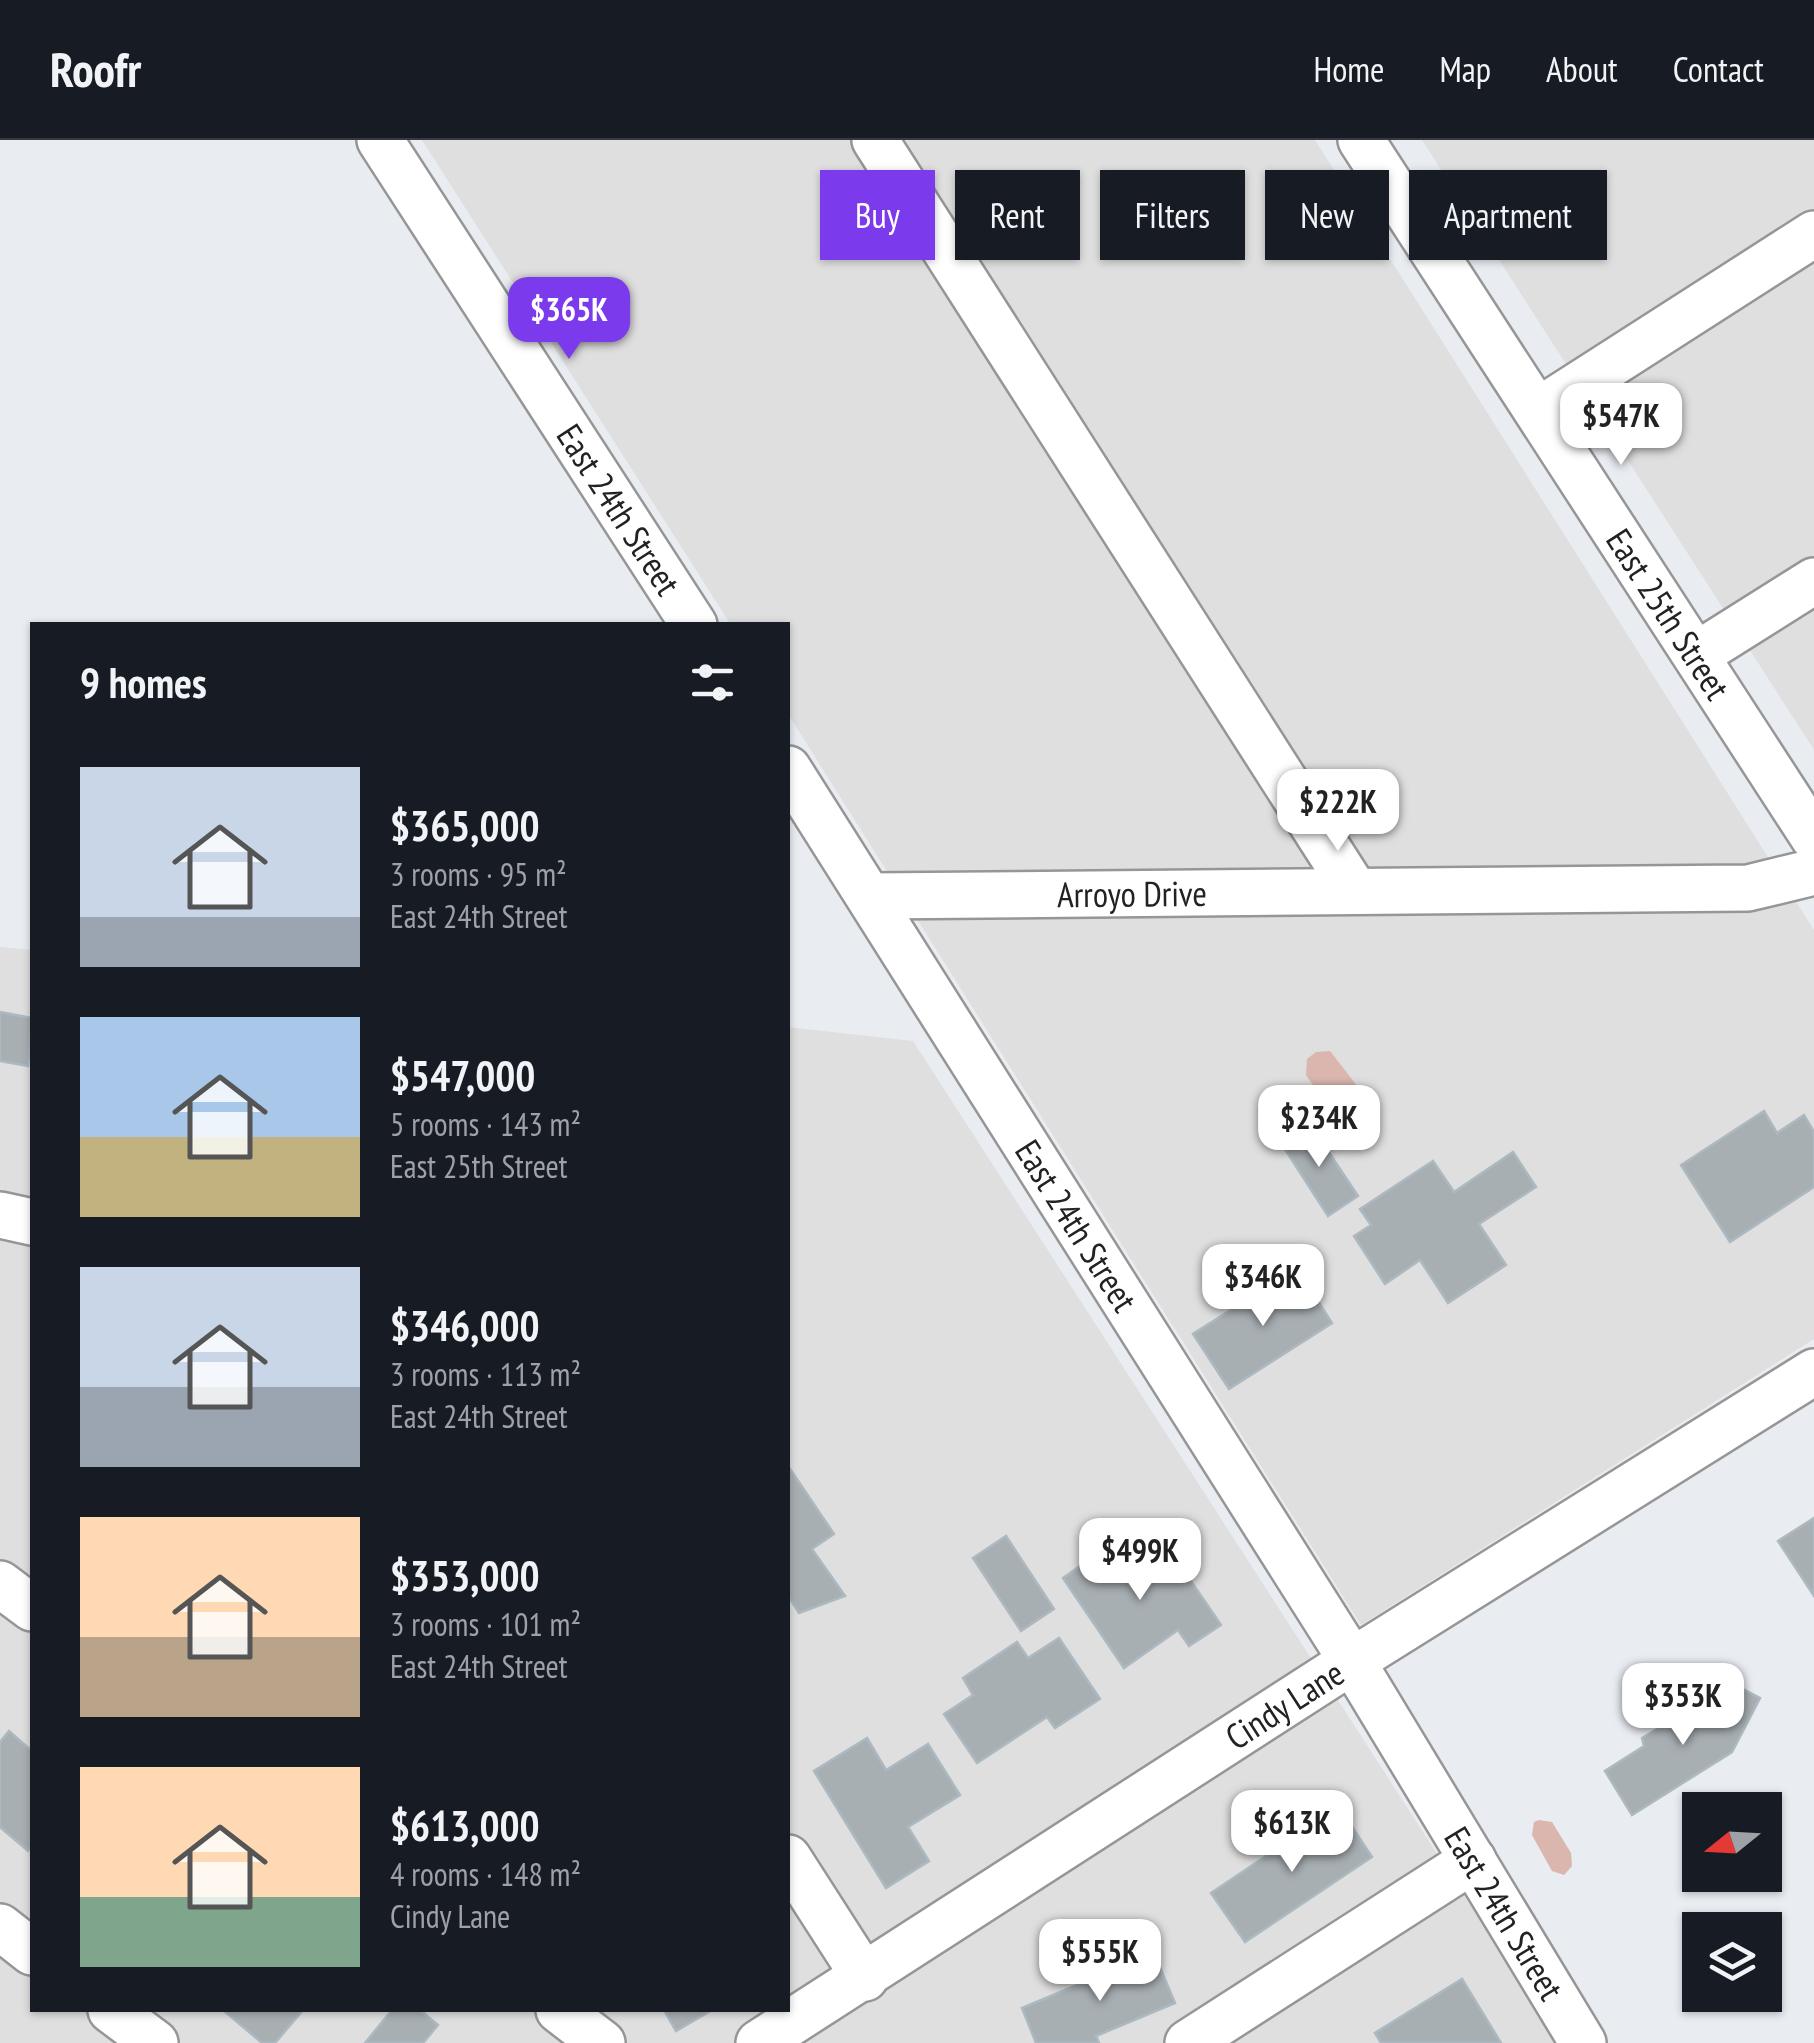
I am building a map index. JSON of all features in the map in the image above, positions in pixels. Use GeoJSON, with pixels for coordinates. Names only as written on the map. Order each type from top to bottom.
{"type":"FeatureCollection","features":[{"type":"Feature","properties":{"kind":"street","name":"East 24th Street"},"geometry":{"type":"LineString","coordinates":[[380,140],[692,622]]}},
{"type":"Feature","properties":{"kind":"street"},"geometry":{"type":"LineString","coordinates":[[874,140],[1354,891]]}},
{"type":"Feature","properties":{"kind":"street","name":"East 25th Street"},"geometry":{"type":"LineString","coordinates":[[1380,147],[1538,411],[1814,838]]}},
{"type":"Feature","properties":{"kind":"street"},"geometry":{"type":"LineString","coordinates":[[1538,411],[1814,234]]}},
{"type":"Feature","properties":{"kind":"street"},"geometry":{"type":"LineString","coordinates":[[1698,654],[1814,581]]}},
{"type":"Feature","properties":{"kind":"street","name":"East 24th Street"},"geometry":{"type":"LineString","coordinates":[[790,773],[1352,1661],[1584,2043]]}},
{"type":"Feature","properties":{"kind":"street","name":"Arroyo Drive"},"geometry":{"type":"LineString","coordinates":[[870,896],[1748,888],[1814,872]]}},
{"type":"Feature","properties":{"kind":"street"},"geometry":{"type":"LineString","coordinates":[[0,1215],[30,1222]]}},
{"type":"Feature","properties":{"kind":"street","name":"Cindy Lane"},"geometry":{"type":"LineString","coordinates":[[759,2043],[1352,1661],[1814,1372]]}},
{"type":"Feature","properties":{"kind":"street"},"geometry":{"type":"LineString","coordinates":[[0,1584],[30,1606]]}},
{"type":"Feature","properties":{"kind":"street"},"geometry":{"type":"LineString","coordinates":[[1188,2043],[1473,1860]]}},
{"type":"Feature","properties":{"kind":"street"},"geometry":{"type":"LineString","coordinates":[[790,1861],[865,1978]]}},
{"type":"Feature","properties":{"kind":"street"},"geometry":{"type":"LineString","coordinates":[[0,1927],[30,1950]]}},
{"type":"Feature","properties":{"kind":"street"},"geometry":{"type":"LineString","coordinates":[[114,2012],[155,2043]]}},
{"type":"Feature","properties":{"kind":"street"},"geometry":{"type":"LineString","coordinates":[[562,2012],[602,2043]]}},
{"type":"Feature","properties":{"kind":"shaded area"},"geometry":{"type":"Polygon","coordinates":[[[422,140],[1315,140],[1334,170],[1265,170],[1265,260],[1389,257],[1814,930],[1814,1339],[1361,1625],[790,717],[790,622],[729,622],[422,140]]]}},
{"type":"Feature","properties":{"kind":"shaded area"},"geometry":{"type":"Polygon","coordinates":[[[1422,140],[1814,140],[1814,750],[1499,260],[1607,260],[1607,170],[1441,170],[1422,140]]]}},
{"type":"Feature","properties":{"kind":"shaded area"},"geometry":{"type":"Polygon","coordinates":[[[0,947],[30,950],[30,2012],[790,2012],[790,1027],[913,1041],[1559,2043],[0,2043],[0,947]]]}},
{"type":"Feature","properties":{"kind":"shaded area"},"geometry":{"type":"Polygon","coordinates":[[[1330,1051],[1371,1104],[1377,1121],[1369,1136],[1349,1137],[1306,1075],[1307,1059],[1316,1052],[1330,1051]]]}},
{"type":"Feature","properties":{"kind":"shaded area"},"geometry":{"type":"Polygon","coordinates":[[[1534,1822],[1552,1822],[1571,1853],[1572,1866],[1564,1875],[1552,1871],[1532,1835],[1534,1822]]]}},
{"type":"Feature","properties":{"kind":"building"},"geometry":{"type":"Polygon","coordinates":[[[0,1012],[30,1018],[28,1066],[0,1061],[0,1012]]]}},
{"type":"Feature","properties":{"kind":"building"},"geometry":{"type":"Polygon","coordinates":[[[1764,1111],[1777,1133],[1804,1115],[1814,1132],[1814,1187],[1730,1242],[1681,1165],[1764,1111]]]}},
{"type":"Feature","properties":{"kind":"building"},"geometry":{"type":"Polygon","coordinates":[[[1310,1124],[1358,1196],[1328,1216],[1281,1143],[1310,1124]]]}},
{"type":"Feature","properties":{"kind":"building"},"geometry":{"type":"Polygon","coordinates":[[[1513,1152],[1536,1187],[1479,1224],[1506,1265],[1448,1303],[1420,1260],[1385,1284],[1354,1236],[1371,1225],[1360,1209],[1433,1161],[1454,1192],[1513,1152]]]}},
{"type":"Feature","properties":{"kind":"building"},"geometry":{"type":"Polygon","coordinates":[[[1297,1268],[1332,1323],[1229,1389],[1193,1334],[1297,1268]]]}},
{"type":"Feature","properties":{"kind":"building"},"geometry":{"type":"Polygon","coordinates":[[[790,1469],[834,1534],[812,1549],[845,1596],[799,1613],[790,1599],[790,1469]]]}},
{"type":"Feature","properties":{"kind":"building"},"geometry":{"type":"Polygon","coordinates":[[[1814,1518],[1814,1596],[1778,1541],[1814,1518]]]}},
{"type":"Feature","properties":{"kind":"building"},"geometry":{"type":"Polygon","coordinates":[[[1006,1536],[1054,1609],[1021,1631],[973,1558],[1006,1536]]]}},
{"type":"Feature","properties":{"kind":"building"},"geometry":{"type":"Polygon","coordinates":[[[1114,1542],[1134,1573],[1169,1549],[1221,1625],[1189,1646],[1178,1630],[1124,1668],[1063,1578],[1114,1542]]]}},
{"type":"Feature","properties":{"kind":"building"},"geometry":{"type":"Polygon","coordinates":[[[1059,1638],[1100,1699],[1055,1728],[1047,1717],[977,1763],[944,1714],[973,1695],[963,1678],[1017,1642],[1028,1658],[1059,1638]]]}},
{"type":"Feature","properties":{"kind":"building"},"geometry":{"type":"Polygon","coordinates":[[[1722,1678],[1760,1698],[1732,1752],[1632,1815],[1605,1771],[1644,1746],[1642,1738],[1677,1717],[1683,1727],[1703,1715],[1722,1678]]]}},
{"type":"Feature","properties":{"kind":"building"},"geometry":{"type":"Polygon","coordinates":[[[9,1731],[30,1749],[28,1851],[0,1827],[0,1742],[9,1731]]]}},
{"type":"Feature","properties":{"kind":"building"},"geometry":{"type":"Polygon","coordinates":[[[867,1738],[886,1770],[928,1744],[960,1795],[908,1827],[929,1861],[886,1888],[814,1771],[867,1738]]]}},
{"type":"Feature","properties":{"kind":"building"},"geometry":{"type":"Polygon","coordinates":[[[1339,1807],[1372,1857],[1245,1942],[1211,1893],[1339,1807]]]}},
{"type":"Feature","properties":{"kind":"building"},"geometry":{"type":"Polygon","coordinates":[[[1154,1953],[1175,2003],[1096,2036],[1099,2043],[1036,2043],[1022,2008],[1154,1953]]]}},
{"type":"Feature","properties":{"kind":"building"},"geometry":{"type":"Polygon","coordinates":[[[1462,1979],[1501,2043],[1381,2043],[1375,2033],[1462,1979]]]}},
{"type":"Feature","properties":{"kind":"building"},"geometry":{"type":"Polygon","coordinates":[[[225,2012],[301,2012],[275,2043],[262,2043],[225,2012]]]}},
{"type":"Feature","properties":{"kind":"building"},"geometry":{"type":"Polygon","coordinates":[[[390,2012],[422,2012],[438,2025],[423,2043],[365,2043],[390,2012]]]}},
{"type":"Feature","properties":{"kind":"building"},"geometry":{"type":"Polygon","coordinates":[[[665,2012],[709,2012],[676,2031],[665,2012]]]}}]}
